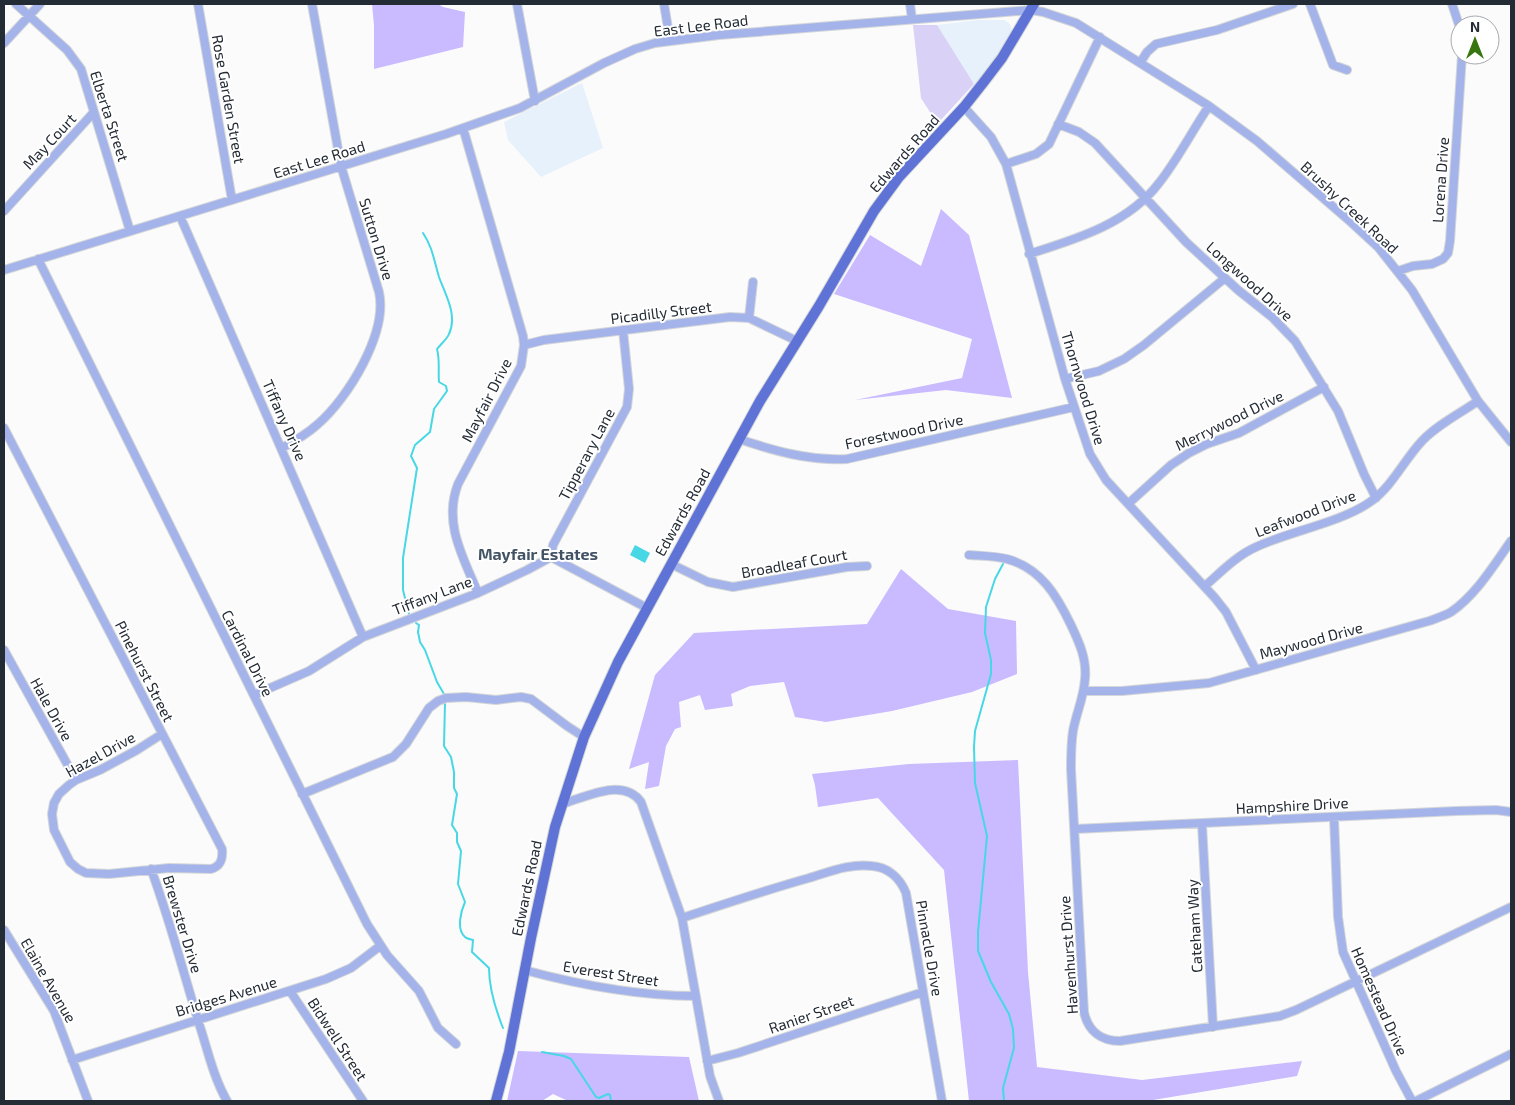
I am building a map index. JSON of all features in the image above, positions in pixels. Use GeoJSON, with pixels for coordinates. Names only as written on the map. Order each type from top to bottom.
{"type":"FeatureCollection","features":[{"type":"Feature","properties":{"kind":"main road","name":"Edwards Road"},"geometry":{"type":"LineString","coordinates":[[496,1101],[509,1052],[546,867],[562,804],[584,737],[618,662],[760,401],[885,194],[964,107],[1002,58],[1033,7]]}},
{"type":"Feature","properties":{"kind":"street","name":"Elberta Street"},"geometry":{"type":"LineString","coordinates":[[16,4],[67,50],[85,79],[130,231]]}},
{"type":"Feature","properties":{"kind":"street"},"geometry":{"type":"LineString","coordinates":[[4,43],[40,4]]}},
{"type":"Feature","properties":{"kind":"street","name":"Rose Garden Street"},"geometry":{"type":"LineString","coordinates":[[198,4],[232,200]]}},
{"type":"Feature","properties":{"kind":"street","name":"Sutton Drive"},"geometry":{"type":"LineString","coordinates":[[282,448],[317,424],[343,397],[356,377],[367,354],[380,315],[381,303],[341,166],[312,4]]}},
{"type":"Feature","properties":{"kind":"street"},"geometry":{"type":"LineString","coordinates":[[517,4],[535,101]]}},
{"type":"Feature","properties":{"kind":"street"},"geometry":{"type":"LineString","coordinates":[[664,4],[670,40]]}},
{"type":"Feature","properties":{"kind":"street"},"geometry":{"type":"LineString","coordinates":[[910,4],[912,19]]}},
{"type":"Feature","properties":{"kind":"street"},"geometry":{"type":"LineString","coordinates":[[1140,63],[1147,52],[1156,44],[1217,30],[1293,4]]}},
{"type":"Feature","properties":{"kind":"street"},"geometry":{"type":"LineString","coordinates":[[1310,4],[1334,65],[1347,70]]}},
{"type":"Feature","properties":{"kind":"street","name":"East Lee Road"},"geometry":{"type":"LineString","coordinates":[[4,270],[509,112],[535,101],[620,55],[648,45],[670,40],[1033,7],[1076,23],[1140,63]]}},
{"type":"Feature","properties":{"kind":"street"},"geometry":{"type":"LineString","coordinates":[[1006,164],[1042,151],[1052,138],[1100,37]]}},
{"type":"Feature","properties":{"kind":"street","name":"Brushy Creek Road"},"geometry":{"type":"LineString","coordinates":[[1140,63],[1209,106],[1258,141],[1378,248],[1420,300],[1478,401],[1511,442]]}},
{"type":"Feature","properties":{"kind":"street","name":"Lorena Drive"},"geometry":{"type":"LineString","coordinates":[[1398,271],[1437,262],[1444,259],[1448,254],[1461,65]]}},
{"type":"Feature","properties":{"kind":"street"},"geometry":{"type":"LineString","coordinates":[[1030,254],[1076,239],[1102,228],[1145,198],[1159,184],[1209,106]]}},
{"type":"Feature","properties":{"kind":"street","name":"Thornwood Drive"},"geometry":{"type":"LineString","coordinates":[[964,107],[991,137],[1006,164],[1065,379],[1085,443],[1096,466],[1106,480],[1226,612],[1256,670]]}},
{"type":"Feature","properties":{"kind":"street","name":"May Court"},"geometry":{"type":"LineString","coordinates":[[4,210],[94,112]]}},
{"type":"Feature","properties":{"kind":"street","name":"Longwood Drive"},"geometry":{"type":"LineString","coordinates":[[1058,124],[1079,132],[1095,143],[1186,242],[1288,333],[1302,351],[1341,418],[1376,498]]}},
{"type":"Feature","properties":{"kind":"street","name":"Mayfair Drive"},"geometry":{"type":"LineString","coordinates":[[462,128],[523,336],[524,345],[521,366],[458,484],[454,498],[452,516],[455,535],[478,593]]}},
{"type":"Feature","properties":{"kind":"street","name":"Tiffany Drive"},"geometry":{"type":"LineString","coordinates":[[180,216],[363,637]]}},
{"type":"Feature","properties":{"kind":"street","name":"Cardinal Drive"},"geometry":{"type":"LineString","coordinates":[[38,259],[367,924],[380,946],[419,991],[438,1028],[456,1044]]}},
{"type":"Feature","properties":{"kind":"street"},"geometry":{"type":"LineString","coordinates":[[1065,379],[1099,371],[1124,359],[1144,345],[1225,278]]}},
{"type":"Feature","properties":{"kind":"street"},"geometry":{"type":"LineString","coordinates":[[749,318],[753,282]]}},
{"type":"Feature","properties":{"kind":"street","name":"Picadilly Street"},"geometry":{"type":"LineString","coordinates":[[524,345],[544,340],[730,317],[749,318],[797,341]]}},
{"type":"Feature","properties":{"kind":"street","name":"Tipperary Lane"},"geometry":{"type":"LineString","coordinates":[[551,557],[554,545],[627,408],[629,389],[623,330]]}},
{"type":"Feature","properties":{"kind":"street","name":"Merrywood Drive"},"geometry":{"type":"LineString","coordinates":[[1128,503],[1171,465],[1189,453],[1207,444],[1239,433],[1324,388]]}},
{"type":"Feature","properties":{"kind":"street","name":"Leafwood Drive"},"geometry":{"type":"LineString","coordinates":[[1204,586],[1236,559],[1254,548],[1349,513],[1376,498],[1428,435],[1478,401]]}},
{"type":"Feature","properties":{"kind":"street","name":"Forestwood Drive"},"geometry":{"type":"LineString","coordinates":[[739,439],[795,455],[825,459],[847,459],[1074,407]]}},
{"type":"Feature","properties":{"kind":"street","name":"Pinehurst Street"},"geometry":{"type":"LineString","coordinates":[[4,428],[220,845],[223,856],[220,865],[211,869],[151,869]]}},
{"type":"Feature","properties":{"kind":"street","name":"Maywood Drive"},"geometry":{"type":"LineString","coordinates":[[1084,691],[1122,691],[1193,685],[1221,680],[1378,637],[1446,615],[1463,602],[1479,584],[1511,541]]}},
{"type":"Feature","properties":{"kind":"street","name":"Havenhurst Drive"},"geometry":{"type":"LineString","coordinates":[[969,555],[1001,558],[1015,562],[1034,572],[1048,585],[1063,608],[1082,649],[1085,670],[1084,691],[1073,730],[1071,750],[1074,829],[1084,1012],[1088,1024],[1101,1038],[1120,1041],[1280,1016],[1356,982],[1511,907]]}},
{"type":"Feature","properties":{"kind":"street"},"geometry":{"type":"LineString","coordinates":[[551,557],[647,608]]}},
{"type":"Feature","properties":{"kind":"street","name":"Tiffany Lane"},"geometry":{"type":"LineString","coordinates":[[254,695],[309,671],[363,637],[478,593],[518,575],[551,557]]}},
{"type":"Feature","properties":{"kind":"street","name":"Broadleaf Court"},"geometry":{"type":"LineString","coordinates":[[671,564],[708,582],[733,587],[847,567],[868,566]]}},
{"type":"Feature","properties":{"kind":"street","name":"Hale Drive"},"geometry":{"type":"LineString","coordinates":[[4,650],[76,780]]}},
{"type":"Feature","properties":{"kind":"street"},"geometry":{"type":"LineString","coordinates":[[302,794],[393,757],[406,744],[429,708],[446,698],[466,697],[496,700],[526,698],[536,702],[584,737]]}},
{"type":"Feature","properties":{"kind":"street","name":"Hazel Drive"},"geometry":{"type":"LineString","coordinates":[[151,869],[92,874],[80,871],[73,865],[54,830],[52,814],[54,803],[59,794],[76,780],[100,770],[162,734]]}},
{"type":"Feature","properties":{"kind":"street"},"geometry":{"type":"LineString","coordinates":[[562,804],[615,789],[627,791],[636,796],[644,807],[682,918],[707,1061],[712,1084],[719,1101]]}},
{"type":"Feature","properties":{"kind":"street","name":"Hampshire Drive"},"geometry":{"type":"LineString","coordinates":[[1074,829],[1456,811],[1496,810],[1511,812]]}},
{"type":"Feature","properties":{"kind":"street","name":"Homestead Drive"},"geometry":{"type":"LineString","coordinates":[[1334,818],[1338,917],[1342,952],[1396,1071],[1412,1101]]}},
{"type":"Feature","properties":{"kind":"street","name":"Cateham Way"},"geometry":{"type":"LineString","coordinates":[[1202,824],[1213,1027]]}},
{"type":"Feature","properties":{"kind":"street","name":"Pinnacle Drive"},"geometry":{"type":"LineString","coordinates":[[682,918],[831,872],[860,866],[881,867],[896,877],[906,893],[942,1101]]}},
{"type":"Feature","properties":{"kind":"street","name":"Brewster Drive"},"geometry":{"type":"LineString","coordinates":[[151,869],[172,928],[217,1080],[226,1101]]}},
{"type":"Feature","properties":{"kind":"street","name":"Elaine Avenue"},"geometry":{"type":"LineString","coordinates":[[4,930],[54,1011],[88,1101]]}},
{"type":"Feature","properties":{"kind":"street","name":"Bridges Avenue"},"geometry":{"type":"LineString","coordinates":[[72,1060],[344,972],[380,946]]}},
{"type":"Feature","properties":{"kind":"street","name":"Everest Street"},"geometry":{"type":"LineString","coordinates":[[524,970],[578,983],[628,992],[668,996],[695,996]]}},
{"type":"Feature","properties":{"kind":"street","name":"Bidwell Street"},"geometry":{"type":"LineString","coordinates":[[290,991],[363,1101]]}},
{"type":"Feature","properties":{"kind":"street","name":"Ranier Street"},"geometry":{"type":"LineString","coordinates":[[707,1061],[738,1053],[923,992]]}},
{"type":"Feature","properties":{"kind":"street"},"geometry":{"type":"LineString","coordinates":[[1416,1101],[1511,1054]]}},
{"type":"Feature","properties":{"kind":"shaded area"},"geometry":{"type":"Polygon","coordinates":[[[372,4],[438,4],[465,12],[463,47],[374,69],[372,4]]]}},
{"type":"Feature","properties":{"kind":"shaded area"},"geometry":{"type":"Polygon","coordinates":[[[978,20],[1004,20],[1010,24],[1012,32],[984,74],[974,84],[937,25],[978,20]]]}},
{"type":"Feature","properties":{"kind":"shaded area"},"geometry":{"type":"Polygon","coordinates":[[[913,25],[937,25],[974,84],[940,121],[935,120],[921,98],[913,25]]]}},
{"type":"Feature","properties":{"kind":"shaded area"},"geometry":{"type":"Polygon","coordinates":[[[582,83],[603,148],[541,177],[508,140],[504,122],[582,83]]]}},
{"type":"Feature","properties":{"kind":"shaded area"},"geometry":{"type":"Polygon","coordinates":[[[941,209],[969,235],[1012,398],[946,390],[855,400],[962,378],[972,339],[834,294],[870,235],[921,266],[941,209]]]}},
{"type":"Feature","properties":{"kind":"shaded area"},"geometry":{"type":"Polygon","coordinates":[[[901,569],[948,609],[1016,621],[1017,674],[972,692],[892,711],[826,722],[795,717],[784,682],[750,686],[731,694],[733,706],[705,710],[700,695],[679,702],[681,727],[675,729],[666,746],[659,786],[645,789],[649,762],[629,769],[655,675],[694,633],[867,624],[901,569]]]}},
{"type":"Feature","properties":{"kind":"shaded area"},"geometry":{"type":"Polygon","coordinates":[[[1018,760],[1028,972],[1037,1067],[1142,1080],[1302,1061],[1297,1076],[1147,1101],[969,1101],[944,870],[878,798],[818,807],[812,774],[909,764],[1018,760]]]}},
{"type":"Feature","properties":{"kind":"shaded area"},"geometry":{"type":"Polygon","coordinates":[[[518,1051],[689,1057],[699,1101],[568,1101],[553,1094],[542,1101],[507,1101],[518,1051]]]}},
{"type":"Feature","properties":{"kind":"water"},"geometry":{"type":"Polygon","coordinates":[[[635,545],[650,553],[645,563],[630,555],[635,545]]]}},
{"type":"Feature","properties":{"kind":"waterway"},"geometry":{"type":"LineString","coordinates":[[409,614],[403,590],[403,558],[417,468],[411,456],[415,445],[430,432],[434,409],[447,391],[446,386],[439,382],[437,349],[448,336],[452,319],[450,305],[431,249],[423,233]]}},
{"type":"Feature","properties":{"kind":"waterway"},"geometry":{"type":"LineString","coordinates":[[1003,564],[995,579],[986,607],[985,633],[991,660],[991,674],[975,731],[974,747],[975,783],[987,836],[978,951],[991,982],[1009,1014],[1013,1029],[1014,1048],[1003,1088],[1004,1101]]}},
{"type":"Feature","properties":{"kind":"waterway"},"geometry":{"type":"LineString","coordinates":[[416,623],[419,625],[420,642],[444,694]]}},
{"type":"Feature","properties":{"kind":"waterway"},"geometry":{"type":"LineString","coordinates":[[445,703],[444,746],[451,757],[454,772],[454,788],[457,794],[452,825],[457,833],[457,842],[461,851],[458,884],[465,902],[460,925],[462,934],[468,939],[473,940],[472,952],[489,968],[493,998],[503,1028]]}},
{"type":"Feature","properties":{"kind":"waterway"},"geometry":{"type":"LineString","coordinates":[[542,1052],[571,1059],[596,1097],[599,1098],[608,1094],[611,1101]]}},
{"type":"Feature","properties":{"kind":"district","name":"Mayfair Estates"},"geometry":{"type":"Point","coordinates":[538,553]}}]}
